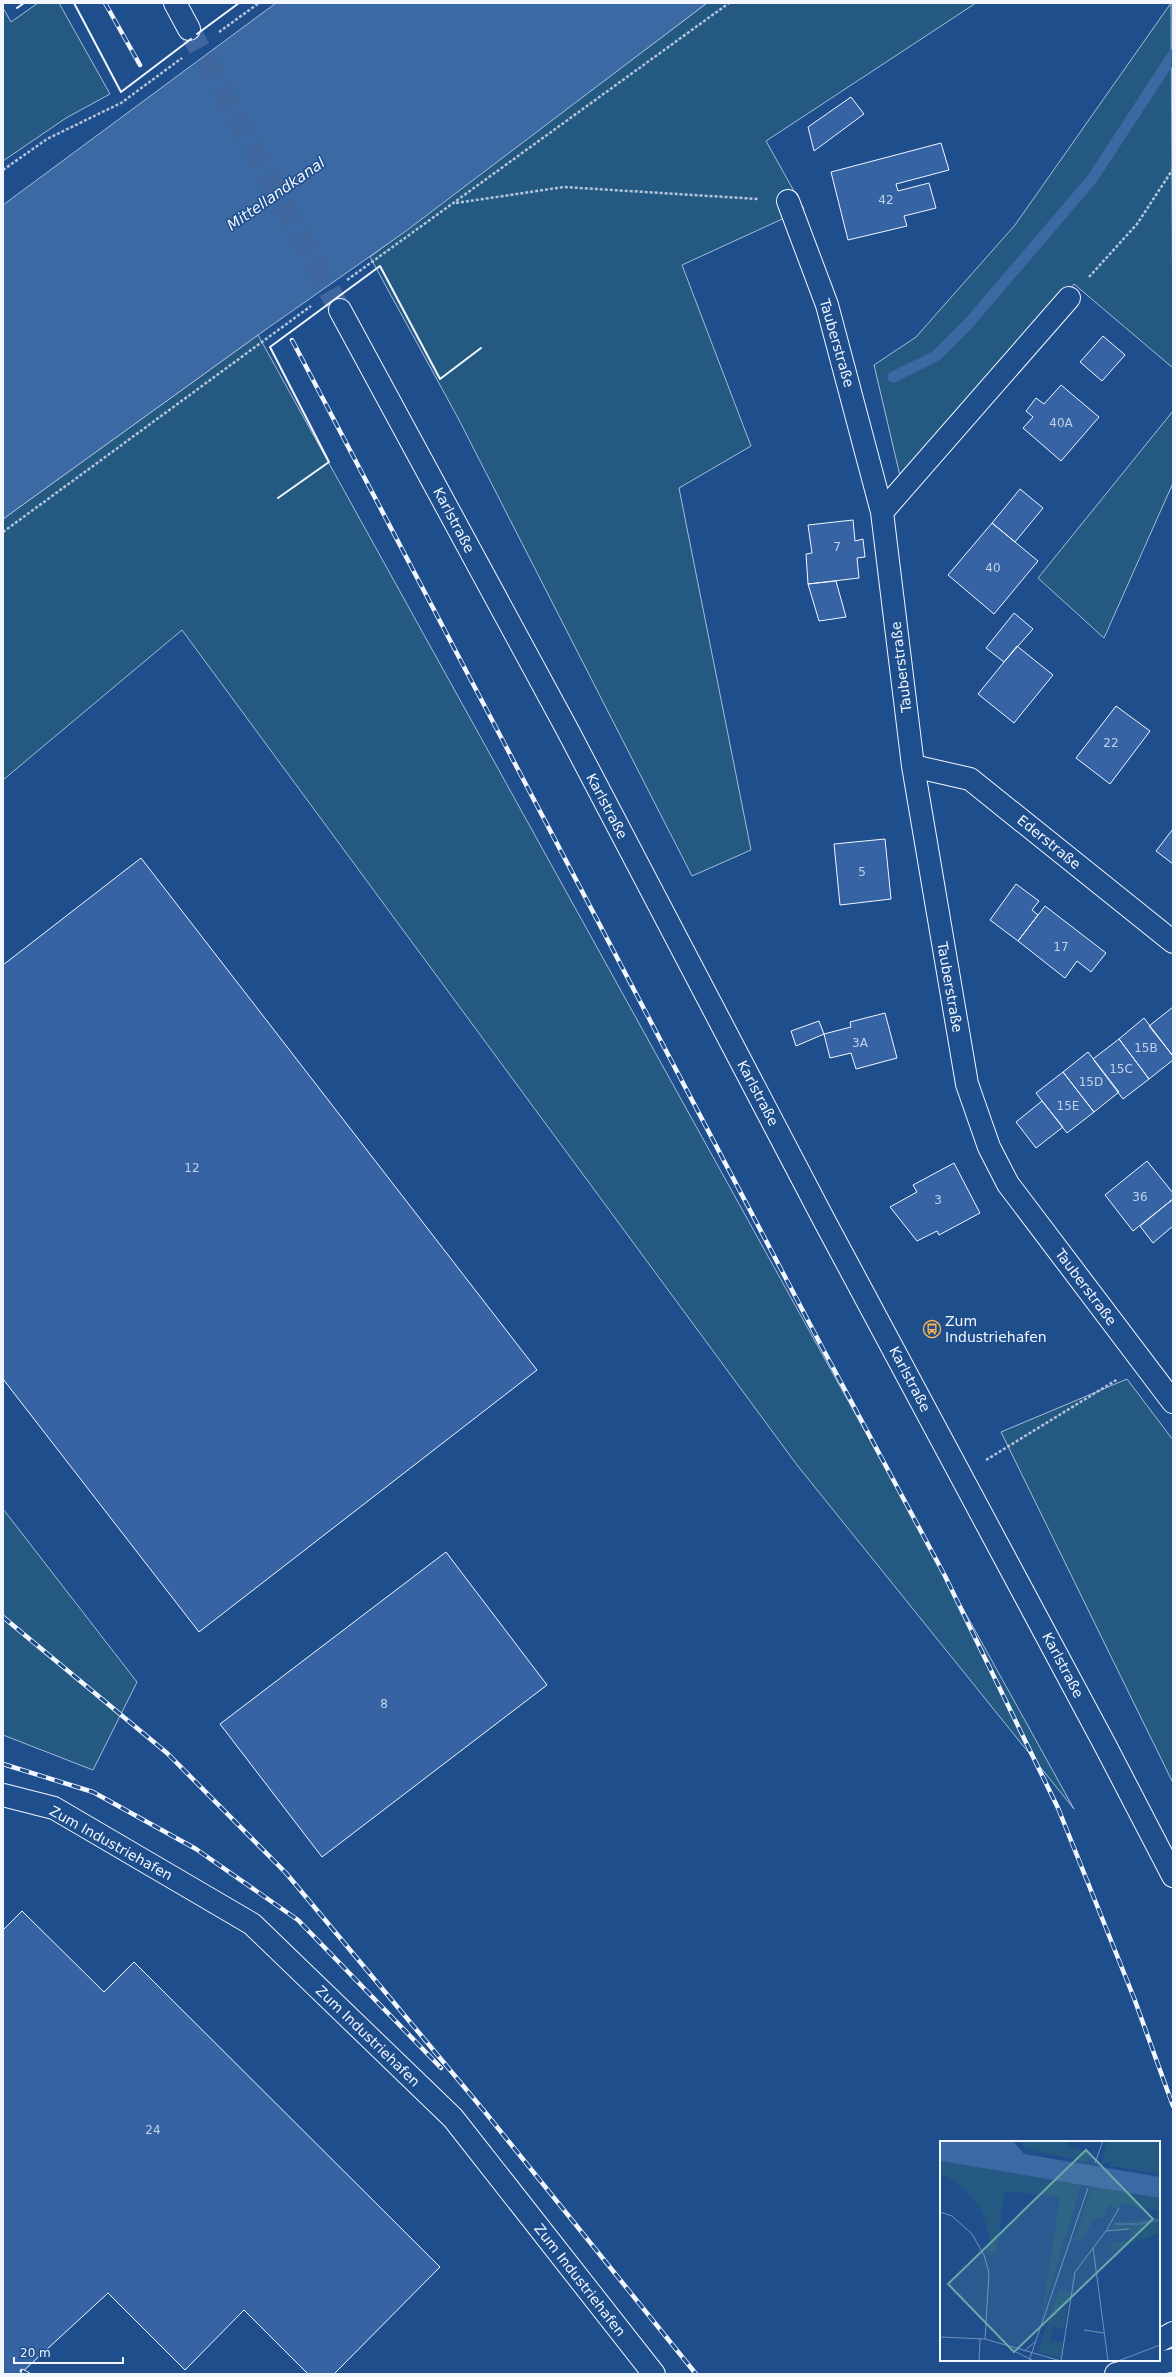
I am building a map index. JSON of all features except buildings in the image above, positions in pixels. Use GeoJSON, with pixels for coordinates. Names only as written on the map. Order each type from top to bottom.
{"type":"FeatureCollection","features":[{"type":"Feature","properties":{"kind":"street"},"geometry":{"type":"LineString","coordinates":[[175,3],[189,30]]}},
{"type":"Feature","properties":{"kind":"street","name":"Tauberstraße"},"geometry":{"type":"LineString","coordinates":[[788,201],[827,305],[882,512],[913,766],[967,1084],[989,1147],[1008,1184],[1173,1402]]}},
{"type":"Feature","properties":{"kind":"street"},"geometry":{"type":"LineString","coordinates":[[882,512],[1069,298]]}},
{"type":"Feature","properties":{"kind":"street","name":"Karlstraße"},"geometry":{"type":"LineString","coordinates":[[340,310],[567,729],[824,1220],[962,1475],[1173,1876]]}},
{"type":"Feature","properties":{"kind":"street","name":"Ederstraße"},"geometry":{"type":"LineString","coordinates":[[913,766],[970,779],[1173,942]]}},
{"type":"Feature","properties":{"kind":"street","name":"Zum Industriehafen"},"geometry":{"type":"LineString","coordinates":[[3,1795],[54,1808],[252,1924],[453,2118],[654,2374]]}},
{"type":"Feature","properties":{"kind":"street"},"geometry":{"type":"LineString","coordinates":[[1160,2340],[1173,2333]]}},
{"type":"Feature","properties":{"kind":"street"},"geometry":{"type":"LineString","coordinates":[[1116,2374],[1173,2360]]}},
{"type":"Feature","properties":{"kind":"street"},"geometry":{"type":"LineString","coordinates":[[1103,2374],[1125,2361]]}},
{"type":"Feature","properties":{"kind":"path"},"geometry":{"type":"LineString","coordinates":[[215,35],[259,3]]}},
{"type":"Feature","properties":{"kind":"path"},"geometry":{"type":"LineString","coordinates":[[345,281],[729,3]]}},
{"type":"Feature","properties":{"kind":"path"},"geometry":{"type":"LineString","coordinates":[[3,170],[47,139],[121,103],[184,57]]}},
{"type":"Feature","properties":{"kind":"path"},"geometry":{"type":"LineString","coordinates":[[1069,298],[1137,224],[1173,169]]}},
{"type":"Feature","properties":{"kind":"path"},"geometry":{"type":"LineString","coordinates":[[454,203],[564,187],[788,201]]}},
{"type":"Feature","properties":{"kind":"path"},"geometry":{"type":"LineString","coordinates":[[3,532],[313,304]]}},
{"type":"Feature","properties":{"kind":"path"},"geometry":{"type":"LineString","coordinates":[[962,1475],[1121,1378]]}},
{"type":"Feature","properties":{"kind":"shaded area"},"geometry":{"type":"Polygon","coordinates":[[[38,3],[59,3],[110,94],[66,118],[3,161],[3,8],[11,22],[38,3]]]}},
{"type":"Feature","properties":{"kind":"shaded area"},"geometry":{"type":"Polygon","coordinates":[[[707,3],[976,3],[766,141],[804,209],[682,265],[751,446],[679,488],[751,850],[692,876],[458,418],[370,257],[707,3]]]}},
{"type":"Feature","properties":{"kind":"shaded area"},"geometry":{"type":"Polygon","coordinates":[[[1171,3],[1173,368],[1074,284],[901,480],[874,365],[916,337],[1015,225],[1171,3]]]}},
{"type":"Feature","properties":{"kind":"shaded area"},"geometry":{"type":"Polygon","coordinates":[[[258,335],[1074,1809],[797,1465],[182,630],[3,780],[3,519],[258,335]]]}},
{"type":"Feature","properties":{"kind":"shaded area"},"geometry":{"type":"Polygon","coordinates":[[[1173,411],[1173,483],[1104,638],[1038,578],[1173,411]]]}},
{"type":"Feature","properties":{"kind":"shaded area"},"geometry":{"type":"Polygon","coordinates":[[[1127,1379],[1173,1440],[1173,1783],[1001,1432],[1127,1379]]]}},
{"type":"Feature","properties":{"kind":"shaded area"},"geometry":{"type":"Polygon","coordinates":[[[3,1509],[137,1682],[93,1770],[3,1735],[3,1509]]]}},
{"type":"Feature","properties":{"kind":"water","name":"Mittellandkanal"},"geometry":{"type":"Polygon","coordinates":[[[276,3],[707,3],[406,231],[258,335],[3,519],[3,205],[276,3]]]}},
{"type":"Feature","properties":{"kind":"waterway"},"geometry":{"type":"LineString","coordinates":[[893,377],[936,356],[969,323],[1092,179],[1173,55]]}},
{"type":"Feature","properties":{"kind":"tunnel"},"geometry":{"type":"LineString","coordinates":[[189,29],[340,310]]}},
{"type":"Feature","properties":{"kind":"railway"},"geometry":{"type":"LineString","coordinates":[[105,3],[140,65]]}},
{"type":"Feature","properties":{"kind":"railway"},"geometry":{"type":"LineString","coordinates":[[292,340],[823,1349],[945,1576],[1058,1808],[1134,1998],[1173,2106]]}},
{"type":"Feature","properties":{"kind":"railway"},"geometry":{"type":"LineString","coordinates":[[3,1617],[167,1753],[286,1873],[485,2112],[696,2374]]}},
{"type":"Feature","properties":{"kind":"railway"},"geometry":{"type":"LineString","coordinates":[[3,1764],[93,1792],[196,1849],[298,1920],[441,2068]]}},
{"type":"Feature","properties":{"kind":"railway"},"geometry":{"type":"LineString","coordinates":[[22,2371],[28,2374]]}},
{"type":"Feature","properties":{"kind":"wall"},"geometry":{"type":"LineString","coordinates":[[17,8],[24,3]]}},
{"type":"Feature","properties":{"kind":"wall"},"geometry":{"type":"LineString","coordinates":[[74,3],[121,92],[191,39]]}},
{"type":"Feature","properties":{"kind":"wall"},"geometry":{"type":"LineString","coordinates":[[197,34],[239,3]]}},
{"type":"Feature","properties":{"kind":"wall"},"geometry":{"type":"LineString","coordinates":[[278,498],[329,462],[270,347],[380,266],[440,379],[481,348]]}},
{"type":"Feature","properties":{"kind":"place","name":"Zum Industriehafen"},"geometry":{"type":"Point","coordinates":[932,1329]}}]}
